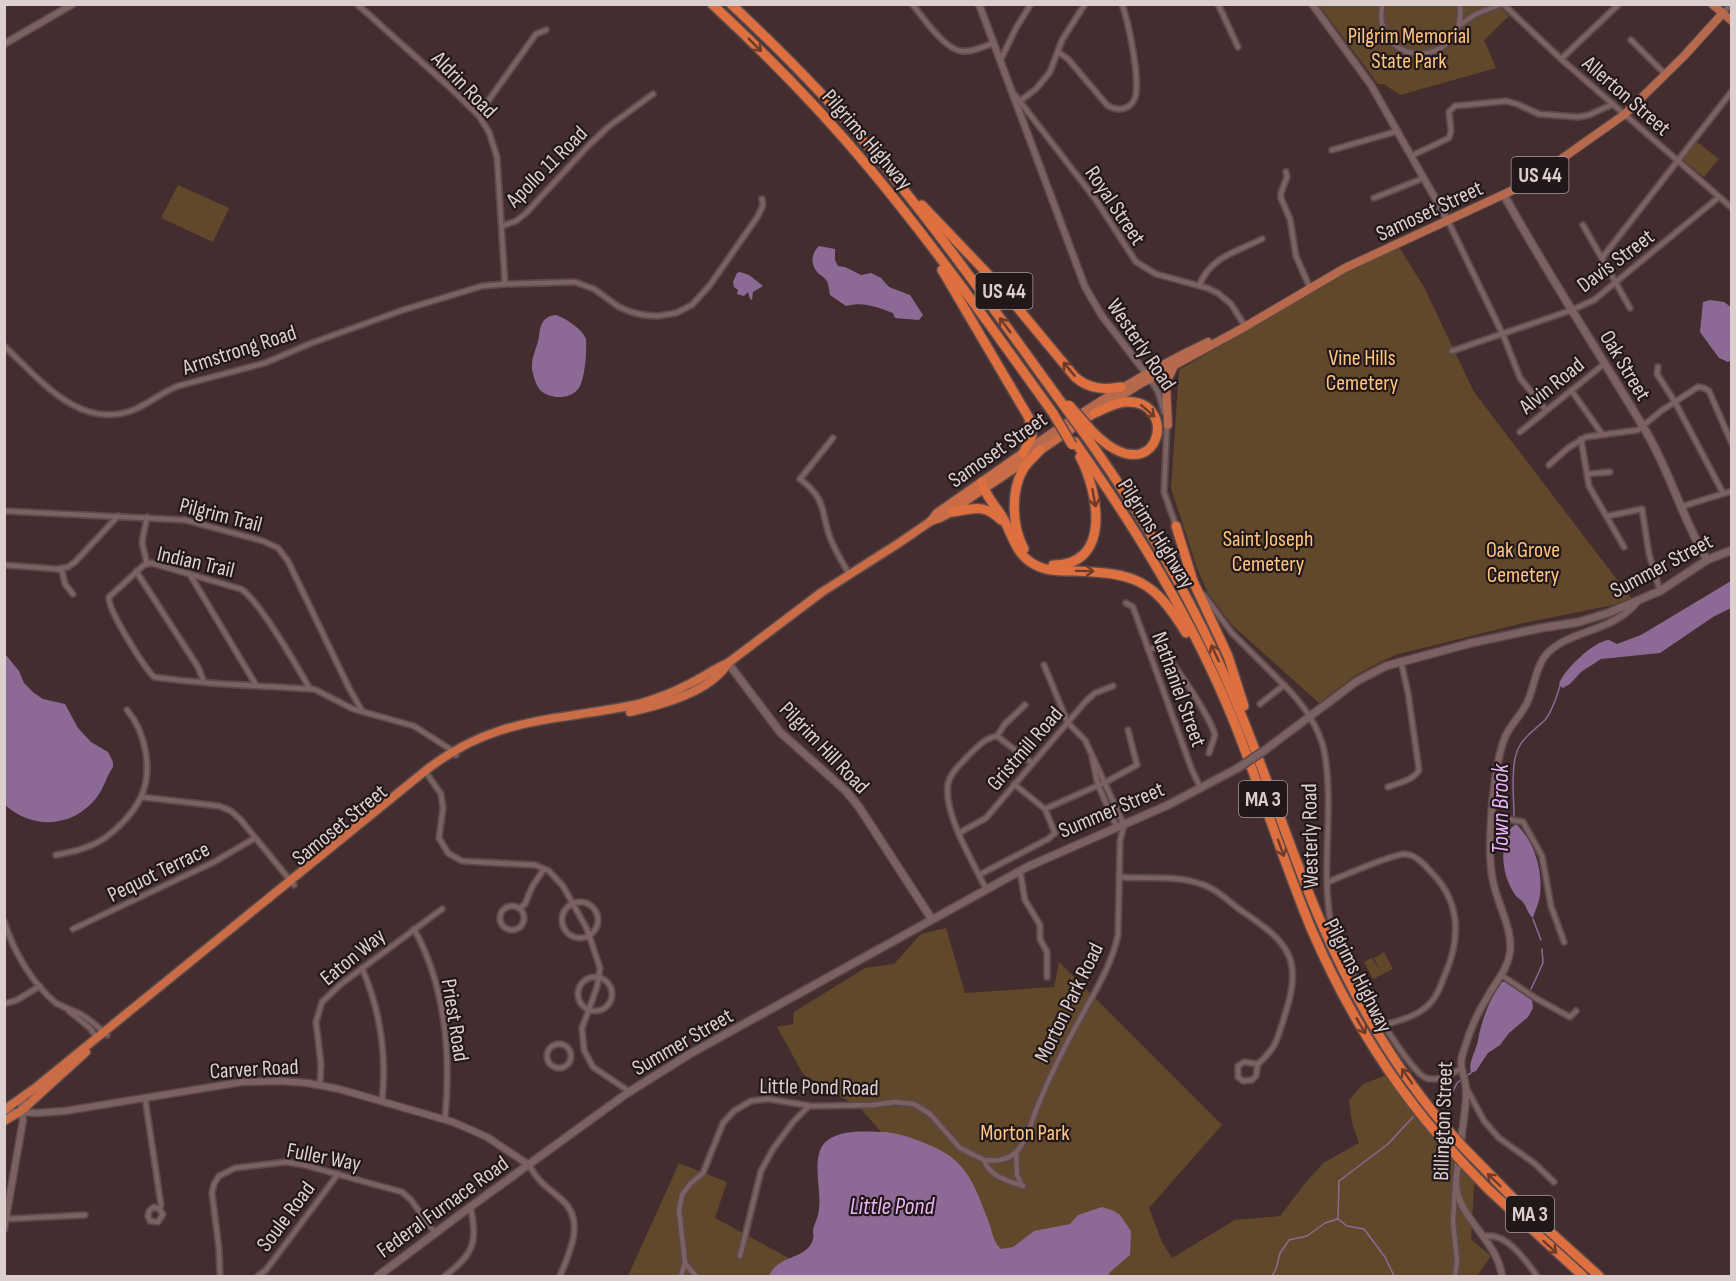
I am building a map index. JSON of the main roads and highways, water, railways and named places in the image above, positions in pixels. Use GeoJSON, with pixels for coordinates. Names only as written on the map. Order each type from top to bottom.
{"type":"FeatureCollection","features":[{"type":"Feature","properties":{"kind":"highway","name":"Pilgrims Highway"},"geometry":{"type":"LineString","coordinates":[[712,4],[808,99],[870,169],[916,227],[1053,413],[1073,444],[1112,494],[1163,577],[1206,660],[1232,717],[1296,889],[1331,971],[1378,1055],[1419,1112],[1454,1153],[1488,1189],[1583,1276]]}},
{"type":"Feature","properties":{"kind":"highway","name":"Pilgrims Highway"},"geometry":{"type":"LineString","coordinates":[[731,4],[821,93],[892,176],[1043,377],[1058,389],[1066,405],[1088,433],[1169,562],[1215,653],[1254,746],[1319,918],[1353,990],[1402,1070],[1456,1139],[1513,1198],[1599,1276]]}},
{"type":"Feature","properties":{"kind":"highway","name":"US 44"},"geometry":{"type":"LineString","coordinates":[[892,176],[910,190],[998,284],[1076,377],[1094,388],[1121,387]]}},
{"type":"Feature","properties":{"kind":"highway"},"geometry":{"type":"LineString","coordinates":[[916,227],[1029,417],[1032,436],[1023,453]]}},
{"type":"Feature","properties":{"kind":"highway"},"geometry":{"type":"LineString","coordinates":[[1088,433],[1114,450],[1133,456],[1148,451],[1158,434],[1158,424],[1153,413],[1139,404],[1118,403],[1095,413]]}},
{"type":"Feature","properties":{"kind":"highway","name":"Samoset Street"},"geometry":{"type":"LineString","coordinates":[[4,1110],[101,1036],[426,773],[454,753],[491,732],[516,725],[648,701],[675,691],[718,666],[728,663],[822,592],[931,520],[936,513],[1040,450],[1095,413]]}},
{"type":"Feature","properties":{"kind":"highway","name":"US 44"},"geometry":{"type":"LineString","coordinates":[[1040,450],[1024,468],[1019,480],[1014,508],[1016,525],[1022,544],[1030,556],[1046,564],[1062,565],[1083,554],[1092,540],[1096,525],[1096,505],[1091,481],[1073,444]]}},
{"type":"Feature","properties":{"kind":"highway","name":"Samoset Street"},"geometry":{"type":"LineString","coordinates":[[931,520],[953,512],[1023,453]]}},
{"type":"Feature","properties":{"kind":"highway"},"geometry":{"type":"LineString","coordinates":[[982,486],[1023,556],[1042,569],[1121,574],[1139,581],[1156,592],[1170,608],[1186,633],[1232,717]]}},
{"type":"Feature","properties":{"kind":"highway"},"geometry":{"type":"LineString","coordinates":[[953,512],[973,508],[984,509],[996,515],[1006,526]]}},
{"type":"Feature","properties":{"kind":"highway"},"geometry":{"type":"LineString","coordinates":[[1176,526],[1193,581],[1228,656],[1250,724],[1254,746]]}},
{"type":"Feature","properties":{"kind":"highway","name":"Samoset Street"},"geometry":{"type":"LineString","coordinates":[[4,1121],[21,1111],[101,1036]]}},
{"type":"Feature","properties":{"kind":"main road"},"geometry":{"type":"LineString","coordinates":[[1712,4],[1731,21]]}},
{"type":"Feature","properties":{"kind":"main road","name":"Samoset Street"},"geometry":{"type":"LineString","coordinates":[[1023,453],[1121,387],[1175,365],[1345,268],[1533,180],[1625,114],[1723,13]]}},
{"type":"Feature","properties":{"kind":"main road","name":"Oak Street"},"geometry":{"type":"LineString","coordinates":[[1504,195],[1642,425],[1661,460],[1680,507],[1707,560]]}},
{"type":"Feature","properties":{"kind":"main road","name":"Samoset Street"},"geometry":{"type":"LineString","coordinates":[[1095,413],[1177,357],[1245,326]]}},
{"type":"Feature","properties":{"kind":"main road"},"geometry":{"type":"LineString","coordinates":[[1168,425],[1166,383],[1175,365]]}},
{"type":"Feature","properties":{"kind":"main road","name":"Summer Street"},"geometry":{"type":"LineString","coordinates":[[529,1166],[630,1092],[688,1055],[1020,871],[1061,850],[1201,789],[1265,750],[1357,681],[1384,666],[1520,632],[1578,622],[1637,602],[1660,591],[1707,560],[1731,550]]}},
{"type":"Feature","properties":{"kind":"main road","name":"Pilgrim Hill Road"},"geometry":{"type":"LineString","coordinates":[[728,663],[780,732],[846,791],[859,807],[932,918]]}},
{"type":"Feature","properties":{"kind":"main road","name":"Federal Furnace Road"},"geometry":{"type":"LineString","coordinates":[[378,1276],[470,1206],[529,1166]]}},
{"type":"Feature","properties":{"kind":"water"},"geometry":{"type":"Polygon","coordinates":[[[819,246],[835,249],[835,260],[838,266],[861,275],[871,273],[881,278],[889,287],[910,295],[923,315],[919,320],[895,318],[893,313],[870,305],[846,306],[830,295],[827,282],[814,266],[813,256],[819,246]]]}},
{"type":"Feature","properties":{"kind":"water"},"geometry":{"type":"Polygon","coordinates":[[[737,273],[749,275],[763,286],[753,292],[752,300],[748,292],[744,296],[737,294],[738,290],[734,287],[733,282],[737,273]]]}},
{"type":"Feature","properties":{"kind":"water"},"geometry":{"type":"Polygon","coordinates":[[[1710,300],[1724,302],[1731,307],[1731,360],[1728,362],[1719,358],[1700,332],[1703,302],[1710,300]]]}},
{"type":"Feature","properties":{"kind":"water"},"geometry":{"type":"Polygon","coordinates":[[[556,315],[578,328],[586,339],[582,380],[574,393],[565,397],[554,397],[540,390],[532,369],[532,360],[541,325],[548,317],[556,315]]]}},
{"type":"Feature","properties":{"kind":"water"},"geometry":{"type":"Polygon","coordinates":[[[1731,581],[1731,608],[1713,617],[1660,653],[1601,659],[1581,672],[1570,684],[1563,688],[1559,685],[1572,665],[1596,645],[1609,640],[1617,644],[1641,635],[1731,581]]]}},
{"type":"Feature","properties":{"kind":"water"},"geometry":{"type":"Polygon","coordinates":[[[5,654],[19,671],[24,683],[34,693],[43,699],[65,704],[78,728],[91,742],[108,752],[113,762],[113,767],[97,797],[76,815],[65,820],[40,822],[28,819],[5,805],[5,654]]]}},
{"type":"Feature","properties":{"kind":"water"},"geometry":{"type":"Polygon","coordinates":[[[1516,824],[1532,847],[1540,876],[1540,895],[1533,918],[1511,889],[1505,873],[1503,849],[1506,832],[1516,824]]]}},
{"type":"Feature","properties":{"kind":"water"},"geometry":{"type":"Polygon","coordinates":[[[1502,982],[1506,982],[1532,1000],[1533,1008],[1528,1017],[1509,1033],[1500,1045],[1488,1053],[1476,1071],[1471,1073],[1471,1060],[1484,1017],[1502,982]]]}},
{"type":"Feature","properties":{"kind":"water","name":"Little Pond"},"geometry":{"type":"Polygon","coordinates":[[[887,1132],[907,1136],[927,1144],[951,1157],[960,1165],[973,1183],[994,1239],[1001,1249],[1013,1247],[1034,1231],[1070,1224],[1078,1215],[1102,1207],[1120,1215],[1131,1231],[1130,1255],[1108,1276],[769,1276],[779,1264],[805,1251],[813,1239],[813,1230],[819,1211],[818,1160],[824,1144],[831,1138],[844,1133],[887,1132]]]}},
{"type":"Feature","properties":{"kind":"waterway","name":"Town Brook"},"geometry":{"type":"LineString","coordinates":[[1514,817],[1513,771],[1516,754],[1524,739],[1548,716],[1560,686]]}},
{"type":"Feature","properties":{"kind":"waterway","name":"Town Brook"},"geometry":{"type":"LineString","coordinates":[[1533,919],[1541,940]]}},
{"type":"Feature","properties":{"kind":"waterway","name":"Town Brook"},"geometry":{"type":"LineString","coordinates":[[1531,989],[1543,963],[1542,949]]}},
{"type":"Feature","properties":{"kind":"waterway","name":"Town Brook"},"geometry":{"type":"LineString","coordinates":[[1466,1076],[1471,1073]]}},
{"type":"Feature","properties":{"kind":"waterway","name":"Town Brook"},"geometry":{"type":"LineString","coordinates":[[1436,1101],[1449,1099],[1457,1083],[1462,1079]]}},
{"type":"Feature","properties":{"kind":"waterway","name":"Town Brook"},"geometry":{"type":"LineString","coordinates":[[1272,1276],[1280,1253],[1289,1240],[1307,1236],[1325,1223],[1338,1219],[1339,1181],[1388,1144],[1413,1117]]}},
{"type":"Feature","properties":{"kind":"waterway"},"geometry":{"type":"LineString","coordinates":[[1338,1219],[1347,1226],[1364,1229],[1385,1257],[1394,1276]]}},
{"type":"Feature","properties":{"kind":"park label","name":"Pilgrim Memorial State Park"},"geometry":{"type":"Point","coordinates":[1409,48]}},
{"type":"Feature","properties":{"kind":"park label","name":"Vine Hills Cemetery"},"geometry":{"type":"Point","coordinates":[1362,370]}},
{"type":"Feature","properties":{"kind":"park label","name":"Saint Joseph Cemetery"},"geometry":{"type":"Point","coordinates":[1268,550]}},
{"type":"Feature","properties":{"kind":"park label","name":"Oak Grove Cemetery"},"geometry":{"type":"Point","coordinates":[1523,562]}},
{"type":"Feature","properties":{"kind":"park label","name":"Morton Park"},"geometry":{"type":"Point","coordinates":[1025,1132]}}]}
